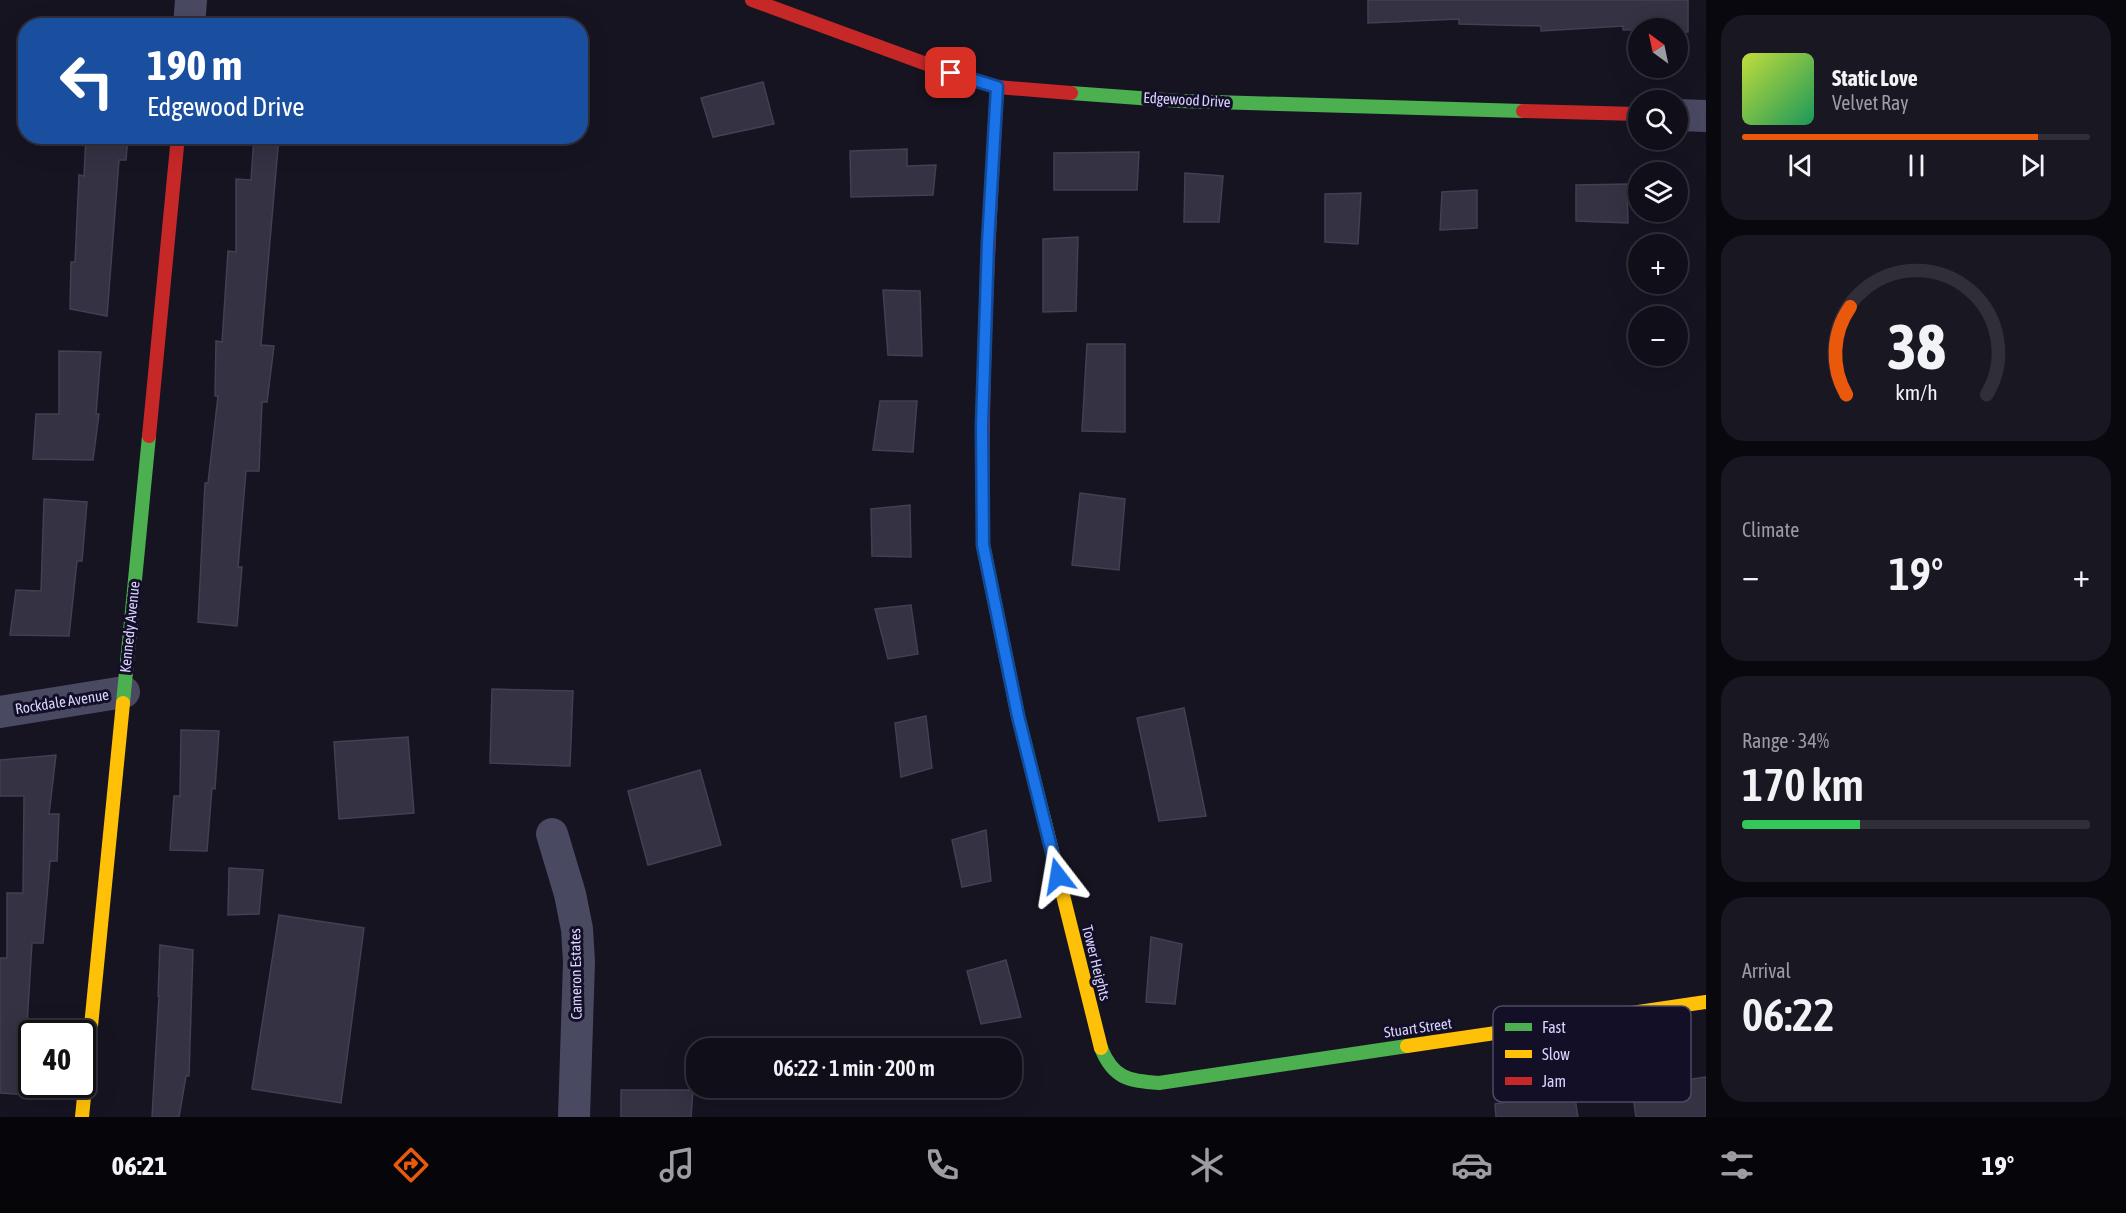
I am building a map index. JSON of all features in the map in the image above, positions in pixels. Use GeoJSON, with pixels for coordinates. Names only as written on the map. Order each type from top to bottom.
{"type":"FeatureCollection","features":[{"type":"Feature","properties":{"kind":"street"},"geometry":{"type":"LineString","coordinates":[[190,18],[191,0]]}},
{"type":"Feature","properties":{"kind":"street","name":"Edgewood Drive"},"geometry":{"type":"LineString","coordinates":[[752,0],[951,73],[997,87],[1180,101],[1628,114]]}},
{"type":"Feature","properties":{"kind":"street","name":"Tower Heights"},"geometry":{"type":"LineString","coordinates":[[997,87],[988,243],[982,426],[983,545],[1018,716],[1100,1046],[1112,1071],[1125,1079],[1136,1081]]}},
{"type":"Feature","properties":{"kind":"street"},"geometry":{"type":"LineString","coordinates":[[1688,115],[1706,116]]}},
{"type":"Feature","properties":{"kind":"street","name":"Kennedy Avenue"},"geometry":{"type":"LineString","coordinates":[[82,1117],[177,144]]}},
{"type":"Feature","properties":{"kind":"street","name":"Rockdale Avenue"},"geometry":{"type":"LineString","coordinates":[[0,712],[124,692]]}},
{"type":"Feature","properties":{"kind":"street","name":"Cameron Estates"},"geometry":{"type":"LineString","coordinates":[[552,834],[570,894],[577,929],[579,962],[574,1117]]}},
{"type":"Feature","properties":{"kind":"street","name":"Stuart Street"},"geometry":{"type":"LineString","coordinates":[[1679,1006],[1706,1002]]}},
{"type":"Feature","properties":{"kind":"street","name":"Stuart Street"},"geometry":{"type":"LineString","coordinates":[[1136,1081],[1159,1083],[1493,1034]]}},
{"type":"Feature","properties":{"kind":"building"},"geometry":{"type":"Polygon","coordinates":[[[1368,0],[1688,0],[1688,18],[1628,18],[1628,30],[1623,30],[1623,26],[1541,31],[1541,26],[1459,24],[1459,19],[1368,23],[1368,0]]]}},
{"type":"Feature","properties":{"kind":"building"},"geometry":{"type":"Polygon","coordinates":[[[763,82],[774,124],[713,137],[701,98],[763,82]]]}},
{"type":"Feature","properties":{"kind":"building"},"geometry":{"type":"Polygon","coordinates":[[[86,144],[127,144],[126,160],[119,160],[107,316],[70,309],[71,262],[75,262],[79,175],[84,176],[86,144]]]}},
{"type":"Feature","properties":{"kind":"building"},"geometry":{"type":"Polygon","coordinates":[[[253,144],[278,144],[261,345],[274,346],[267,402],[262,402],[259,471],[246,471],[238,567],[242,567],[237,626],[198,622],[205,483],[208,483],[218,396],[215,396],[216,341],[222,342],[228,251],[236,252],[236,179],[251,180],[253,144]]]}},
{"type":"Feature","properties":{"kind":"building"},"geometry":{"type":"Polygon","coordinates":[[[907,149],[907,166],[936,165],[933,195],[851,197],[850,151],[907,149]]]}},
{"type":"Feature","properties":{"kind":"building"},"geometry":{"type":"Polygon","coordinates":[[[1139,152],[1137,190],[1054,190],[1054,153],[1139,152]]]}},
{"type":"Feature","properties":{"kind":"building"},"geometry":{"type":"Polygon","coordinates":[[[1185,173],[1223,176],[1219,222],[1184,222],[1185,173]]]}},
{"type":"Feature","properties":{"kind":"building"},"geometry":{"type":"Polygon","coordinates":[[[1627,184],[1628,223],[1576,221],[1576,185],[1627,184]]]}},
{"type":"Feature","properties":{"kind":"building"},"geometry":{"type":"Polygon","coordinates":[[[1477,190],[1477,228],[1440,230],[1442,192],[1477,190]]]}},
{"type":"Feature","properties":{"kind":"building"},"geometry":{"type":"Polygon","coordinates":[[[1361,193],[1358,244],[1325,242],[1325,194],[1361,193]]]}},
{"type":"Feature","properties":{"kind":"building"},"geometry":{"type":"Polygon","coordinates":[[[1078,237],[1076,311],[1043,312],[1043,239],[1078,237]]]}},
{"type":"Feature","properties":{"kind":"building"},"geometry":{"type":"Polygon","coordinates":[[[883,290],[920,291],[922,356],[888,355],[883,290]]]}},
{"type":"Feature","properties":{"kind":"building"},"geometry":{"type":"Polygon","coordinates":[[[1087,344],[1125,344],[1125,432],[1082,431],[1087,344]]]}},
{"type":"Feature","properties":{"kind":"building"},"geometry":{"type":"Polygon","coordinates":[[[59,351],[101,352],[96,414],[99,414],[93,460],[33,459],[36,414],[59,414],[59,351]]]}},
{"type":"Feature","properties":{"kind":"building"},"geometry":{"type":"Polygon","coordinates":[[[880,401],[917,401],[913,452],[873,450],[880,401]]]}},
{"type":"Feature","properties":{"kind":"building"},"geometry":{"type":"Polygon","coordinates":[[[1080,493],[1125,499],[1119,570],[1072,565],[1080,493]]]}},
{"type":"Feature","properties":{"kind":"building"},"geometry":{"type":"Polygon","coordinates":[[[44,499],[87,502],[82,561],[77,561],[69,636],[10,635],[16,590],[41,591],[44,499]]]}},
{"type":"Feature","properties":{"kind":"building"},"geometry":{"type":"Polygon","coordinates":[[[910,505],[911,557],[872,556],[871,509],[910,505]]]}},
{"type":"Feature","properties":{"kind":"building"},"geometry":{"type":"Polygon","coordinates":[[[911,605],[918,654],[888,659],[875,609],[911,605]]]}},
{"type":"Feature","properties":{"kind":"building"},"geometry":{"type":"Polygon","coordinates":[[[492,689],[573,691],[570,766],[490,763],[492,689]]]}},
{"type":"Feature","properties":{"kind":"building"},"geometry":{"type":"Polygon","coordinates":[[[1184,708],[1206,816],[1159,821],[1137,718],[1184,708]]]}},
{"type":"Feature","properties":{"kind":"building"},"geometry":{"type":"Polygon","coordinates":[[[926,716],[932,768],[901,777],[895,723],[926,716]]]}},
{"type":"Feature","properties":{"kind":"building"},"geometry":{"type":"Polygon","coordinates":[[[181,730],[219,731],[207,851],[170,850],[174,796],[180,796],[181,730]]]}},
{"type":"Feature","properties":{"kind":"building"},"geometry":{"type":"Polygon","coordinates":[[[408,737],[414,813],[339,819],[334,742],[408,737]]]}},
{"type":"Feature","properties":{"kind":"building"},"geometry":{"type":"Polygon","coordinates":[[[56,755],[49,814],[59,814],[57,861],[50,861],[43,943],[32,943],[27,1020],[18,1020],[18,1094],[0,1093],[0,958],[7,958],[7,893],[23,893],[24,796],[0,796],[0,760],[56,755]]]}},
{"type":"Feature","properties":{"kind":"building"},"geometry":{"type":"Polygon","coordinates":[[[700,770],[721,845],[648,865],[628,791],[700,770]]]}},
{"type":"Feature","properties":{"kind":"building"},"geometry":{"type":"Polygon","coordinates":[[[986,830],[991,881],[962,887],[952,840],[986,830]]]}},
{"type":"Feature","properties":{"kind":"building"},"geometry":{"type":"Polygon","coordinates":[[[229,868],[263,870],[259,914],[228,915],[229,868]]]}},
{"type":"Feature","properties":{"kind":"building"},"geometry":{"type":"Polygon","coordinates":[[[279,915],[364,928],[341,1103],[252,1089],[279,915]]]}},
{"type":"Feature","properties":{"kind":"building"},"geometry":{"type":"Polygon","coordinates":[[[1151,937],[1182,944],[1175,1004],[1146,1002],[1151,937]]]}},
{"type":"Feature","properties":{"kind":"building"},"geometry":{"type":"Polygon","coordinates":[[[160,945],[193,950],[189,1076],[186,1076],[179,1117],[152,1117],[160,945]]]}},
{"type":"Feature","properties":{"kind":"building"},"geometry":{"type":"Polygon","coordinates":[[[1006,960],[1021,1017],[981,1024],[967,971],[1006,960]]]}},
{"type":"Feature","properties":{"kind":"building"},"geometry":{"type":"Polygon","coordinates":[[[1706,1077],[1706,1117],[1636,1117],[1634,1102],[1691,1102],[1691,1079],[1706,1077]]]}},
{"type":"Feature","properties":{"kind":"building"},"geometry":{"type":"Polygon","coordinates":[[[621,1090],[686,1090],[686,1098],[692,1098],[691,1117],[621,1117],[621,1090]]]}},
{"type":"Feature","properties":{"kind":"building"},"geometry":{"type":"Polygon","coordinates":[[[1576,1102],[1578,1117],[1496,1117],[1495,1104],[1576,1102]]]}},
{"type":"Feature","properties":{"kind":"traffic: fast"},"geometry":{"type":"LineString","coordinates":[[1071,93],[1180,101],[1523,111]]}},
{"type":"Feature","properties":{"kind":"traffic: fast"},"geometry":{"type":"LineString","coordinates":[[123,703],[149,436]]}},
{"type":"Feature","properties":{"kind":"traffic: fast"},"geometry":{"type":"LineString","coordinates":[[983,510],[983,545],[1018,716],[1044,819]]}},
{"type":"Feature","properties":{"kind":"traffic: fast"},"geometry":{"type":"LineString","coordinates":[[1101,1048],[1116,1072],[1130,1079],[1159,1083],[1407,1046]]}},
{"type":"Feature","properties":{"kind":"traffic: slow"},"geometry":{"type":"LineString","coordinates":[[82,1117],[123,703]]}},
{"type":"Feature","properties":{"kind":"traffic: slow"},"geometry":{"type":"LineString","coordinates":[[1044,819],[1101,1048]]}},
{"type":"Feature","properties":{"kind":"traffic: slow"},"geometry":{"type":"LineString","coordinates":[[1679,1006],[1706,1002]]}},
{"type":"Feature","properties":{"kind":"traffic: slow"},"geometry":{"type":"LineString","coordinates":[[1407,1046],[1493,1033]]}},
{"type":"Feature","properties":{"kind":"traffic: jam"},"geometry":{"type":"LineString","coordinates":[[752,0],[951,73],[997,87],[1071,93]]}},
{"type":"Feature","properties":{"kind":"traffic: jam"},"geometry":{"type":"LineString","coordinates":[[983,510],[984,351],[997,87]]}},
{"type":"Feature","properties":{"kind":"traffic: jam"},"geometry":{"type":"LineString","coordinates":[[1523,111],[1628,114]]}},
{"type":"Feature","properties":{"kind":"traffic: jam"},"geometry":{"type":"LineString","coordinates":[[149,436],[177,144]]}},
{"type":"Feature","properties":{"kind":"route"},"geometry":{"type":"LineString","coordinates":[[951,73],[997,87],[988,243],[982,426],[983,545],[1018,716],[1058,876]]}}]}
